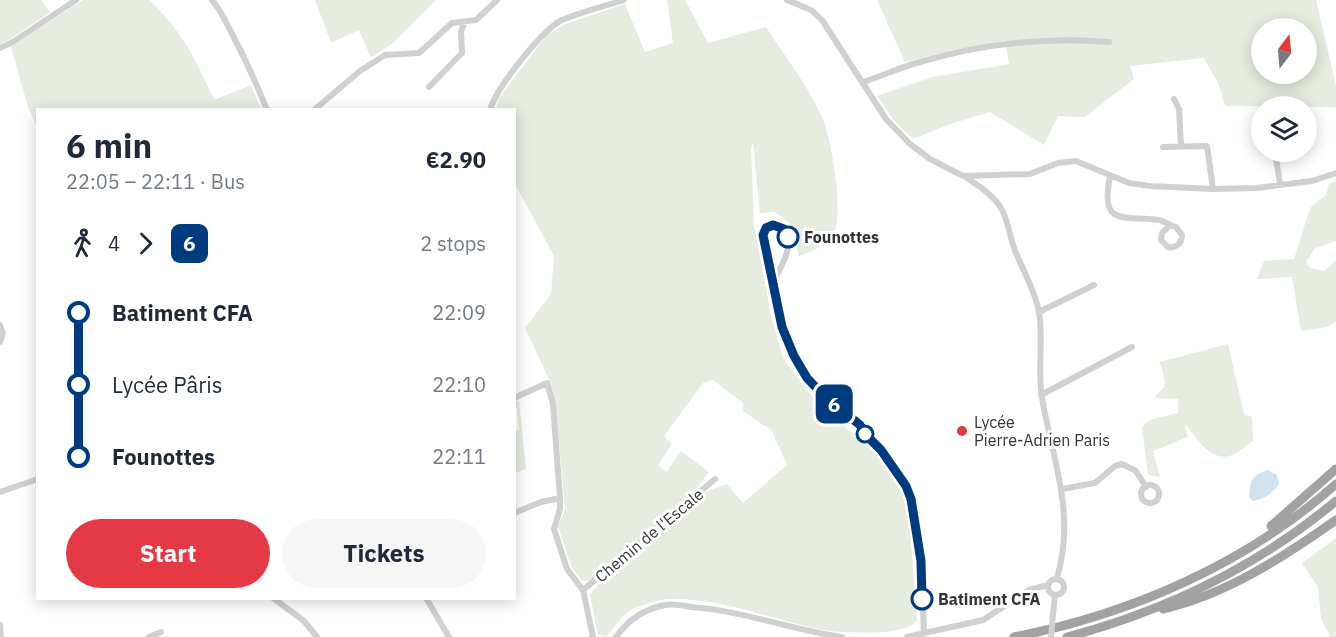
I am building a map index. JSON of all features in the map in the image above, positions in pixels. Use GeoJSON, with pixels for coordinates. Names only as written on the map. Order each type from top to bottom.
{"type":"FeatureCollection","features":[{"type":"Feature","properties":{"kind":"highway"},"geometry":{"type":"LineString","coordinates":[[1206,572],[1290,511],[1336,469]]}},
{"type":"Feature","properties":{"kind":"highway"},"geometry":{"type":"LineString","coordinates":[[1014,637],[1106,614],[1206,572],[1259,541],[1321,498],[1336,484]]}},
{"type":"Feature","properties":{"kind":"highway"},"geometry":{"type":"LineString","coordinates":[[1134,616],[1190,593],[1247,563],[1336,501]]}},
{"type":"Feature","properties":{"kind":"highway"},"geometry":{"type":"LineString","coordinates":[[1067,637],[1134,616],[1177,606],[1222,587],[1282,556],[1336,520]]}},
{"type":"Feature","properties":{"kind":"street"},"geometry":{"type":"LineString","coordinates":[[0,48],[13,42],[76,0]]}},
{"type":"Feature","properties":{"kind":"street"},"geometry":{"type":"LineString","coordinates":[[212,0],[233,36],[266,108]]}},
{"type":"Feature","properties":{"kind":"street"},"geometry":{"type":"LineString","coordinates":[[316,108],[360,71],[385,55],[419,53],[452,23],[476,20],[497,0]]}},
{"type":"Feature","properties":{"kind":"street"},"geometry":{"type":"LineString","coordinates":[[491,108],[500,89],[545,32],[561,21],[624,0]]}},
{"type":"Feature","properties":{"kind":"street"},"geometry":{"type":"LineString","coordinates":[[787,0],[801,3],[822,20],[886,118],[910,144],[930,159],[986,191],[999,204],[1039,312],[1041,395],[1062,489],[1065,540],[1057,578]]}},
{"type":"Feature","properties":{"kind":"street"},"geometry":{"type":"LineString","coordinates":[[429,87],[462,53],[461,31],[465,22]]}},
{"type":"Feature","properties":{"kind":"street"},"geometry":{"type":"LineString","coordinates":[[863,82],[918,62],[1011,43],[1073,39],[1109,42]]}},
{"type":"Feature","properties":{"kind":"street"},"geometry":{"type":"LineString","coordinates":[[1174,99],[1179,109],[1181,146]]}},
{"type":"Feature","properties":{"kind":"street"},"geometry":{"type":"LineString","coordinates":[[1163,147],[1207,146],[1214,189]]}},
{"type":"Feature","properties":{"kind":"street"},"geometry":{"type":"LineString","coordinates":[[963,176],[1030,174],[1066,161],[1076,162],[1129,183],[1214,189],[1257,188],[1312,181],[1336,173]]}},
{"type":"Feature","properties":{"kind":"street"},"geometry":{"type":"LineString","coordinates":[[1277,162],[1280,184]]}},
{"type":"Feature","properties":{"kind":"street"},"geometry":{"type":"LineString","coordinates":[[1110,177],[1107,191],[1108,204],[1116,216],[1125,219],[1160,220],[1169,226]]}},
{"type":"Feature","properties":{"kind":"street"},"geometry":{"type":"LineString","coordinates":[[773,283],[787,256],[788,249],[786,232],[779,226],[773,225],[766,228],[763,235],[782,327],[794,356],[807,378],[824,396],[860,425],[866,435],[881,450],[906,486],[911,499],[921,561],[924,634]]}},
{"type":"Feature","properties":{"kind":"street"},"geometry":{"type":"LineString","coordinates":[[1039,312],[1094,285]]}},
{"type":"Feature","properties":{"kind":"street"},"geometry":{"type":"LineString","coordinates":[[0,325],[3,333],[0,342]]}},
{"type":"Feature","properties":{"kind":"street"},"geometry":{"type":"LineString","coordinates":[[1041,395],[1132,347]]}},
{"type":"Feature","properties":{"kind":"street"},"geometry":{"type":"LineString","coordinates":[[516,397],[547,383],[553,404],[560,498],[560,508],[554,530],[567,569],[583,590],[593,637]]}},
{"type":"Feature","properties":{"kind":"street"},"geometry":{"type":"LineString","coordinates":[[1062,489],[1095,483],[1115,466],[1122,464],[1136,471],[1146,487]]}},
{"type":"Feature","properties":{"kind":"street","name":"Chemin de l'Escale"},"geometry":{"type":"LineString","coordinates":[[583,590],[715,479]]}},
{"type":"Feature","properties":{"kind":"street"},"geometry":{"type":"LineString","coordinates":[[0,492],[36,480]]}},
{"type":"Feature","properties":{"kind":"street"},"geometry":{"type":"LineString","coordinates":[[516,512],[560,498]]}},
{"type":"Feature","properties":{"kind":"street"},"geometry":{"type":"LineString","coordinates":[[907,637],[983,620],[1005,608],[1029,590],[1048,585],[1052,579],[1057,578],[1064,582],[1065,587],[1061,594],[1055,595],[1050,593],[1048,585]]}},
{"type":"Feature","properties":{"kind":"street"},"geometry":{"type":"LineString","coordinates":[[1051,637],[1055,595]]}},
{"type":"Feature","properties":{"kind":"street"},"geometry":{"type":"LineString","coordinates":[[276,600],[304,621],[317,637]]}},
{"type":"Feature","properties":{"kind":"street"},"geometry":{"type":"LineString","coordinates":[[427,600],[449,637]]}},
{"type":"Feature","properties":{"kind":"street"},"geometry":{"type":"LineString","coordinates":[[616,637],[622,627],[646,610],[667,604],[750,615],[824,635],[842,637]]}},
{"type":"Feature","properties":{"kind":"street"},"geometry":{"type":"LineString","coordinates":[[0,625],[1,637]]}},
{"type":"Feature","properties":{"kind":"street"},"geometry":{"type":"LineString","coordinates":[[149,637],[161,633]]}},
{"type":"Feature","properties":{"kind":"shaded area"},"geometry":{"type":"Polygon","coordinates":[[[0,0],[41,0],[50,12],[0,44],[0,0]]]}},
{"type":"Feature","properties":{"kind":"shaded area"},"geometry":{"type":"Polygon","coordinates":[[[83,0],[149,0],[171,23],[187,46],[214,100],[251,85],[261,108],[36,108],[36,125],[28,107],[11,47],[83,0]]]}},
{"type":"Feature","properties":{"kind":"shaded area"},"geometry":{"type":"Polygon","coordinates":[[[315,0],[436,0],[393,43],[371,58],[359,30],[331,43],[315,0]]]}},
{"type":"Feature","properties":{"kind":"shaded area"},"geometry":{"type":"Polygon","coordinates":[[[667,0],[685,0],[708,43],[766,27],[803,82],[826,127],[833,158],[837,195],[838,211],[833,234],[818,248],[799,256],[794,231],[790,224],[774,212],[760,213],[753,142],[751,149],[754,224],[771,315],[783,358],[820,407],[878,454],[906,498],[917,620],[901,629],[859,633],[824,630],[729,606],[671,599],[635,608],[623,617],[606,637],[598,635],[590,594],[610,571],[702,493],[727,484],[743,503],[787,465],[772,431],[743,411],[743,403],[713,380],[703,383],[664,436],[672,444],[658,465],[666,472],[681,451],[709,472],[698,487],[699,489],[592,581],[582,581],[571,566],[558,526],[565,510],[556,407],[548,377],[525,328],[551,294],[554,256],[516,186],[516,108],[496,108],[499,98],[547,35],[565,24],[625,4],[645,52],[673,43],[667,0]]]}},
{"type":"Feature","properties":{"kind":"shaded area"},"geometry":{"type":"Polygon","coordinates":[[[877,0],[1316,0],[1336,86],[1336,107],[1317,107],[1317,96],[1251,96],[1251,106],[1225,106],[1218,83],[1204,58],[1130,66],[1134,79],[1085,117],[1058,116],[1044,145],[990,112],[950,124],[913,139],[895,122],[877,96],[932,77],[1009,64],[1005,41],[905,62],[877,0]]]}},
{"type":"Feature","properties":{"kind":"shaded area"},"geometry":{"type":"Polygon","coordinates":[[[1336,180],[1336,241],[1315,248],[1306,262],[1310,268],[1324,271],[1336,261],[1336,322],[1327,327],[1301,331],[1292,277],[1257,279],[1264,261],[1294,259],[1310,208],[1326,195],[1329,184],[1336,180]]]}},
{"type":"Feature","properties":{"kind":"shaded area"},"geometry":{"type":"Polygon","coordinates":[[[1228,344],[1244,414],[1252,417],[1253,441],[1235,454],[1222,457],[1209,451],[1185,424],[1188,437],[1153,451],[1160,477],[1148,475],[1142,427],[1149,420],[1178,413],[1178,399],[1154,398],[1165,386],[1159,362],[1228,344]]]}},
{"type":"Feature","properties":{"kind":"shaded area"},"geometry":{"type":"Polygon","coordinates":[[[519,401],[526,469],[516,473],[516,432],[519,430],[516,402],[519,401]]]}},
{"type":"Feature","properties":{"kind":"shaded area"},"geometry":{"type":"Polygon","coordinates":[[[1336,538],[1336,637],[1330,637],[1321,619],[1318,587],[1302,563],[1336,538]]]}},
{"type":"Feature","properties":{"kind":"water"},"geometry":{"type":"Polygon","coordinates":[[[1268,470],[1277,475],[1279,484],[1268,495],[1253,501],[1249,497],[1252,479],[1268,470]]]}},
{"type":"Feature","properties":{"kind":"bus line","name":"6"},"geometry":{"type":"LineString","coordinates":[[788,237],[784,229],[779,226],[770,226],[763,232],[764,247],[782,327],[794,356],[807,378],[824,396],[860,425],[906,486],[911,499],[921,561],[922,599]]}},
{"type":"Feature","properties":{"kind":"place","name":"Founottes"},"geometry":{"type":"Point","coordinates":[788,237]}},
{"type":"Feature","properties":{"kind":"place","name":"Lycée Pierre-Adrien Paris"},"geometry":{"type":"Point","coordinates":[962,431]}},
{"type":"Feature","properties":{"kind":"place","name":"Batiment CFA"},"geometry":{"type":"Point","coordinates":[922,599]}}]}
